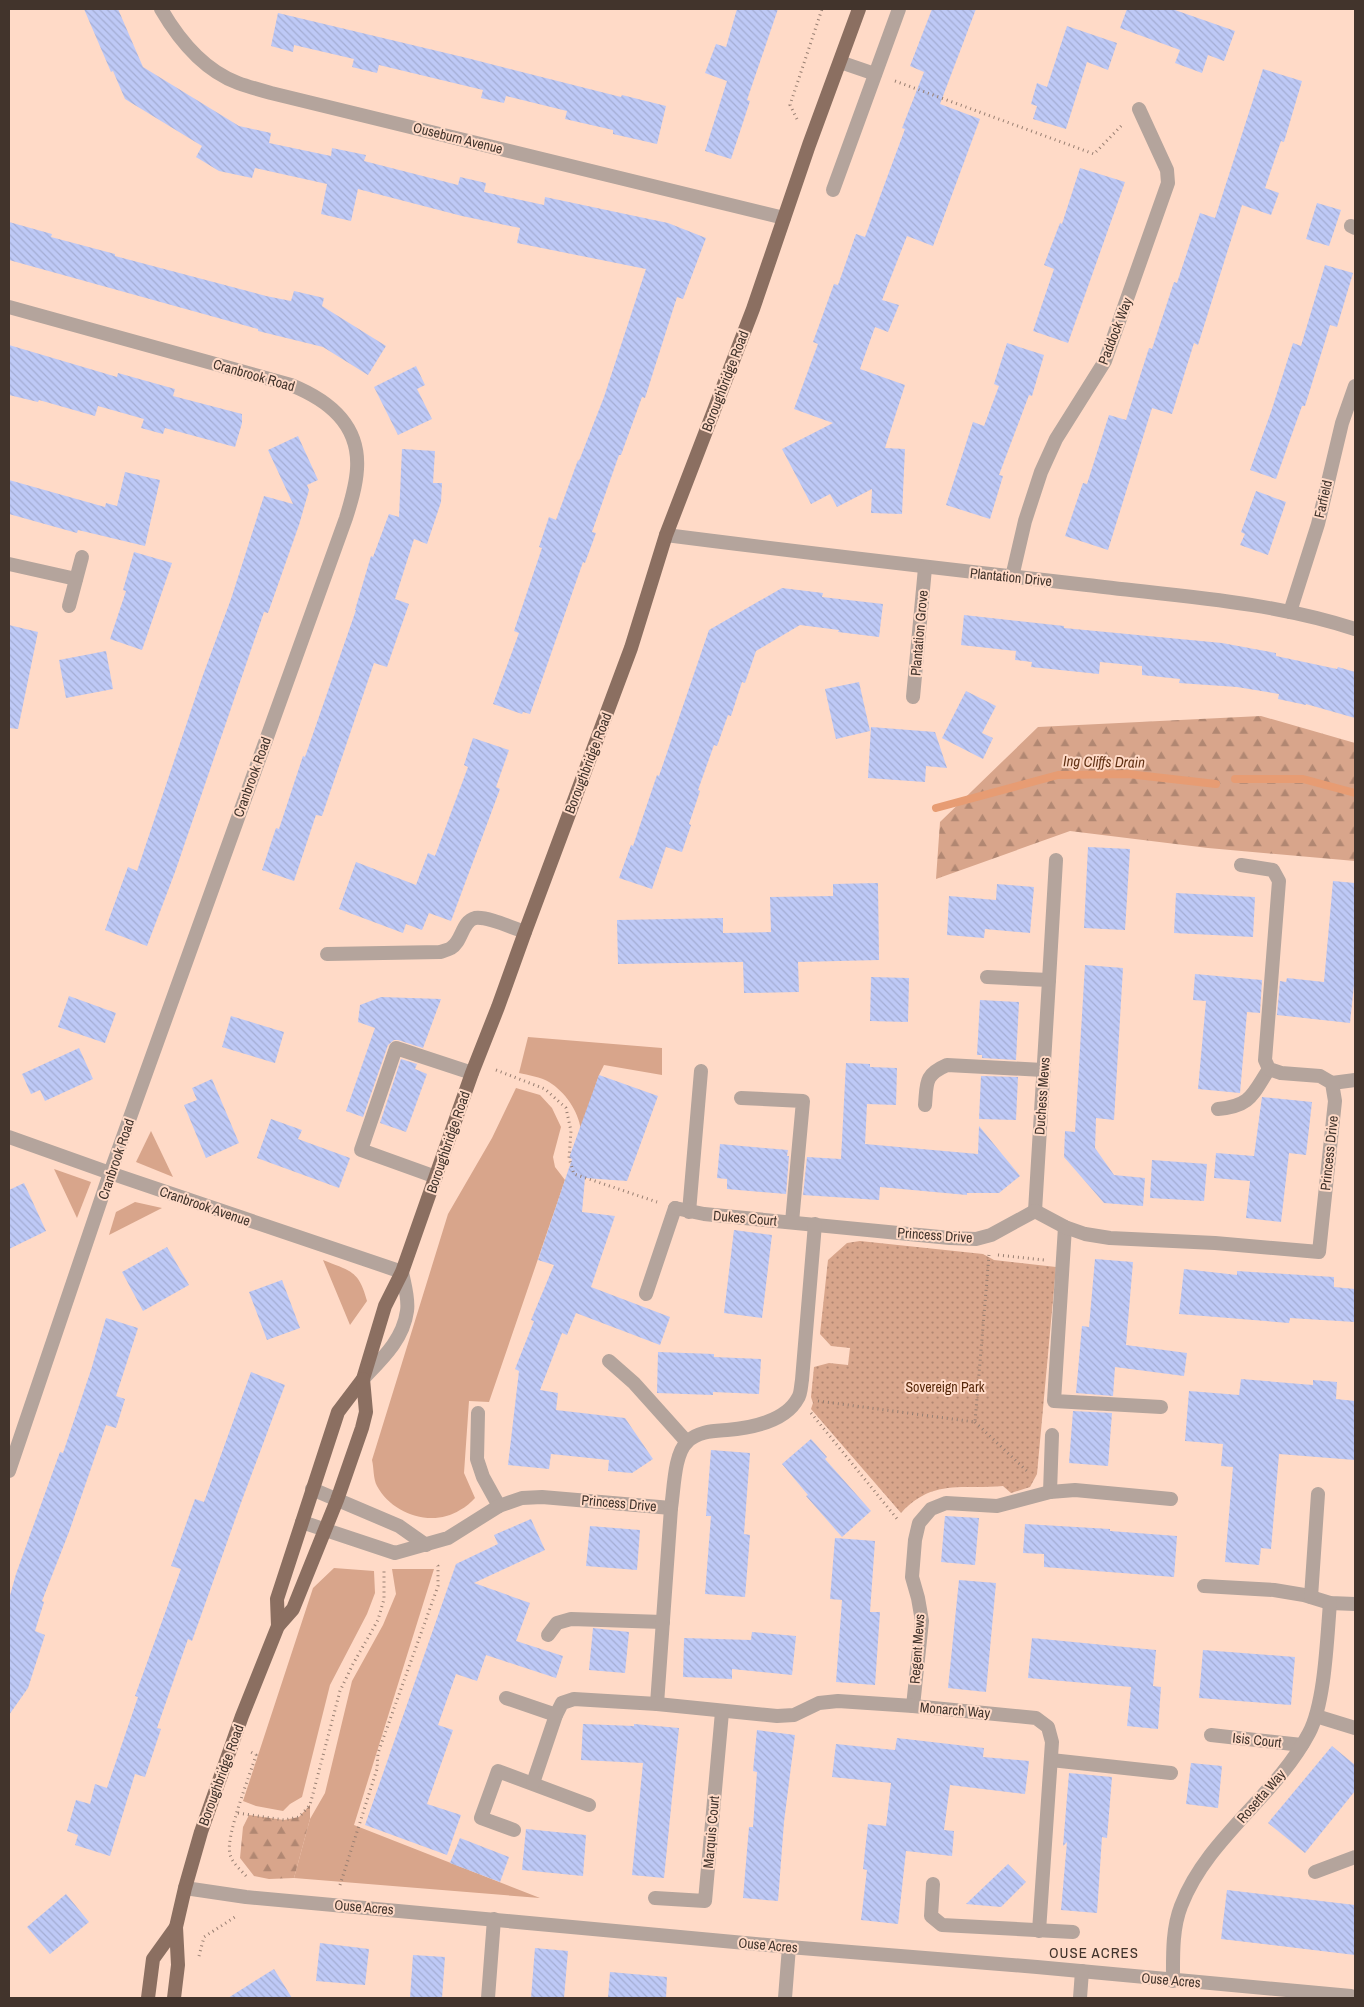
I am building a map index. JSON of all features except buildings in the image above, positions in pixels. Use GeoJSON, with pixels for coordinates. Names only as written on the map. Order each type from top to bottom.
{"type":"FeatureCollection","features":[{"type":"Feature","properties":{"kind":"main road","name":"Boroughbridge Road"},"geometry":{"type":"LineString","coordinates":[[278,1626],[277,1599],[338,1412],[362,1379],[385,1306],[402,1272],[474,1068],[631,648],[666,535],[753,309],[809,144],[859,9]]}},
{"type":"Feature","properties":{"kind":"main road","name":"Boroughbridge Road"},"geometry":{"type":"LineString","coordinates":[[174,1998],[178,1965],[176,1927],[201,1832],[278,1626],[292,1609],[337,1500],[358,1443],[366,1412],[362,1379]]}},
{"type":"Feature","properties":{"kind":"main road","name":"Boroughbridge Road"},"geometry":{"type":"LineString","coordinates":[[148,1998],[153,1959],[176,1927]]}},
{"type":"Feature","properties":{"kind":"street","name":"Ouseburn Avenue"},"geometry":{"type":"LineString","coordinates":[[161,9],[173,30],[189,50],[209,67],[236,82],[291,98],[784,218]]}},
{"type":"Feature","properties":{"kind":"street"},"geometry":{"type":"LineString","coordinates":[[833,190],[899,9]]}},
{"type":"Feature","properties":{"kind":"street"},"geometry":{"type":"LineString","coordinates":[[840,62],[875,74]]}},
{"type":"Feature","properties":{"kind":"street","name":"Paddock Way"},"geometry":{"type":"LineString","coordinates":[[1012,577],[1025,521],[1041,472],[1056,439],[1105,361],[1168,183],[1167,170],[1138,109]]}},
{"type":"Feature","properties":{"kind":"street","name":"Cranbrook Road"},"geometry":{"type":"LineString","coordinates":[[9,307],[314,394],[332,408],[347,426],[356,447],[357,467],[354,489],[346,518],[110,1174],[9,1471]]}},
{"type":"Feature","properties":{"kind":"street","name":"Farfield"},"geometry":{"type":"LineString","coordinates":[[1290,612],[1318,524],[1342,423],[1355,386]]}},
{"type":"Feature","properties":{"kind":"street","name":"Plantation Drive"},"geometry":{"type":"LineString","coordinates":[[666,535],[925,568],[1254,605],[1290,612],[1355,629]]}},
{"type":"Feature","properties":{"kind":"street"},"geometry":{"type":"LineString","coordinates":[[69,606],[82,556]]}},
{"type":"Feature","properties":{"kind":"street"},"geometry":{"type":"LineString","coordinates":[[9,564],[76,579]]}},
{"type":"Feature","properties":{"kind":"street","name":"Plantation Grove"},"geometry":{"type":"LineString","coordinates":[[913,697],[925,568]]}},
{"type":"Feature","properties":{"kind":"street","name":"Duchess Mews"},"geometry":{"type":"LineString","coordinates":[[1035,1211],[1056,860]]}},
{"type":"Feature","properties":{"kind":"street"},"geometry":{"type":"LineString","coordinates":[[1242,865],[1273,870],[1279,880],[1265,1060],[1269,1069],[1281,1073],[1320,1076],[1332,1084],[1355,1080]]}},
{"type":"Feature","properties":{"kind":"street"},"geometry":{"type":"LineString","coordinates":[[327,954],[440,952],[451,948],[458,941],[468,922],[474,918],[482,918],[524,932]]}},
{"type":"Feature","properties":{"kind":"street"},"geometry":{"type":"LineString","coordinates":[[987,977],[1049,980]]}},
{"type":"Feature","properties":{"kind":"street"},"geometry":{"type":"LineString","coordinates":[[436,1177],[361,1150],[396,1048],[474,1068]]}},
{"type":"Feature","properties":{"kind":"street"},"geometry":{"type":"LineString","coordinates":[[925,1105],[928,1078],[934,1070],[947,1065],[1043,1070]]}},
{"type":"Feature","properties":{"kind":"street"},"geometry":{"type":"LineString","coordinates":[[1218,1109],[1233,1108],[1247,1102],[1269,1069]]}},
{"type":"Feature","properties":{"kind":"street"},"geometry":{"type":"LineString","coordinates":[[646,1294],[682,1210],[701,1070]]}},
{"type":"Feature","properties":{"kind":"street","name":"Princess Drive"},"geometry":{"type":"LineString","coordinates":[[815,1224],[976,1239],[991,1235],[1035,1211],[1065,1227],[1085,1234],[1110,1238],[1215,1242],[1319,1252],[1335,1101],[1332,1084]]}},
{"type":"Feature","properties":{"kind":"street"},"geometry":{"type":"LineString","coordinates":[[741,1098],[803,1101],[792,1222]]}},
{"type":"Feature","properties":{"kind":"street","name":"Cranbrook Avenue"},"geometry":{"type":"LineString","coordinates":[[9,1136],[110,1174],[402,1272]]}},
{"type":"Feature","properties":{"kind":"street","name":"Dukes Court"},"geometry":{"type":"LineString","coordinates":[[682,1210],[815,1224]]}},
{"type":"Feature","properties":{"kind":"street"},"geometry":{"type":"LineString","coordinates":[[609,1361],[634,1383],[687,1442],[704,1432],[732,1430],[761,1424],[786,1413],[798,1398],[802,1380],[815,1224]]}},
{"type":"Feature","properties":{"kind":"street"},"geometry":{"type":"LineString","coordinates":[[1065,1227],[1054,1401],[1161,1407]]}},
{"type":"Feature","properties":{"kind":"street"},"geometry":{"type":"LineString","coordinates":[[362,1379],[391,1350],[408,1310],[402,1272]]}},
{"type":"Feature","properties":{"kind":"street"},"geometry":{"type":"LineString","coordinates":[[478,1412],[477,1459],[482,1477],[499,1506]]}},
{"type":"Feature","properties":{"kind":"street"},"geometry":{"type":"LineString","coordinates":[[1050,1492],[1052,1435]]}},
{"type":"Feature","properties":{"kind":"street","name":"Princess Drive"},"geometry":{"type":"LineString","coordinates":[[325,1530],[383,1551],[395,1553],[448,1538],[499,1506],[522,1498],[542,1497],[671,1508],[678,1458],[687,1442]]}},
{"type":"Feature","properties":{"kind":"street"},"geometry":{"type":"LineString","coordinates":[[312,1489],[399,1526],[426,1545]]}},
{"type":"Feature","properties":{"kind":"street","name":"Regent Mews"},"geometry":{"type":"LineString","coordinates":[[913,1706],[922,1621],[912,1577],[915,1540],[919,1523],[931,1510],[946,1503],[997,1506],[1050,1492],[1075,1490],[1171,1499]]}},
{"type":"Feature","properties":{"kind":"street"},"geometry":{"type":"LineString","coordinates":[[1311,1597],[1318,1494]]}},
{"type":"Feature","properties":{"kind":"street"},"geometry":{"type":"LineString","coordinates":[[657,1704],[671,1508]]}},
{"type":"Feature","properties":{"kind":"street"},"geometry":{"type":"LineString","coordinates":[[302,1522],[325,1530]]}},
{"type":"Feature","properties":{"kind":"street"},"geometry":{"type":"LineString","coordinates":[[1204,1586],[1274,1590],[1330,1602],[1355,1604]]}},
{"type":"Feature","properties":{"kind":"street","name":"Rosetta Way"},"geometry":{"type":"LineString","coordinates":[[1174,1981],[1173,1944],[1178,1916],[1180,1907],[1192,1882],[1219,1845],[1289,1764],[1302,1745],[1316,1716],[1323,1673],[1330,1602]]}},
{"type":"Feature","properties":{"kind":"street"},"geometry":{"type":"LineString","coordinates":[[548,1635],[557,1623],[572,1619],[663,1622]]}},
{"type":"Feature","properties":{"kind":"street"},"geometry":{"type":"LineString","coordinates":[[506,1698],[556,1716]]}},
{"type":"Feature","properties":{"kind":"street","name":"Monarch Way"},"geometry":{"type":"LineString","coordinates":[[533,1783],[562,1703],[574,1699],[657,1704],[722,1712],[786,1716],[794,1715],[819,1703],[838,1701],[1036,1718],[1048,1727],[1052,1742],[1038,1931]]}},
{"type":"Feature","properties":{"kind":"street","name":"Marquis Court"},"geometry":{"type":"LineString","coordinates":[[655,1898],[705,1901],[722,1712]]}},
{"type":"Feature","properties":{"kind":"street"},"geometry":{"type":"LineString","coordinates":[[1316,1716],[1355,1728]]}},
{"type":"Feature","properties":{"kind":"street","name":"Isis Court"},"geometry":{"type":"LineString","coordinates":[[1211,1735],[1302,1745]]}},
{"type":"Feature","properties":{"kind":"street"},"geometry":{"type":"LineString","coordinates":[[1051,1760],[1171,1773]]}},
{"type":"Feature","properties":{"kind":"street"},"geometry":{"type":"LineString","coordinates":[[514,1830],[481,1818],[498,1771],[589,1805]]}},
{"type":"Feature","properties":{"kind":"street"},"geometry":{"type":"LineString","coordinates":[[1315,1872],[1355,1857]]}},
{"type":"Feature","properties":{"kind":"street"},"geometry":{"type":"LineString","coordinates":[[933,1884],[931,1916],[942,1925],[1073,1932]]}},
{"type":"Feature","properties":{"kind":"street","name":"Ouse Acres"},"geometry":{"type":"LineString","coordinates":[[185,1888],[246,1897],[789,1947],[1082,1971],[1352,1997]]}},
{"type":"Feature","properties":{"kind":"street"},"geometry":{"type":"LineString","coordinates":[[488,1998],[494,1919]]}},
{"type":"Feature","properties":{"kind":"street"},"geometry":{"type":"LineString","coordinates":[[785,1998],[789,1947]]}},
{"type":"Feature","properties":{"kind":"street"},"geometry":{"type":"LineString","coordinates":[[1080,1998],[1082,1971]]}},
{"type":"Feature","properties":{"kind":"path"},"geometry":{"type":"LineString","coordinates":[[809,144],[790,105],[822,9]]}},
{"type":"Feature","properties":{"kind":"path"},"geometry":{"type":"LineString","coordinates":[[875,74],[1094,154],[1138,109]]}},
{"type":"Feature","properties":{"kind":"path"},"geometry":{"type":"LineString","coordinates":[[474,1068],[545,1089],[566,1108],[571,1131],[569,1158],[574,1174],[682,1210]]}},
{"type":"Feature","properties":{"kind":"path"},"geometry":{"type":"LineString","coordinates":[[975,1422],[990,1255],[1063,1261]]}},
{"type":"Feature","properties":{"kind":"path"},"geometry":{"type":"LineString","coordinates":[[798,1398],[975,1422],[1050,1492]]}},
{"type":"Feature","properties":{"kind":"path"},"geometry":{"type":"LineString","coordinates":[[798,1398],[915,1540]]}},
{"type":"Feature","properties":{"kind":"path"},"geometry":{"type":"LineString","coordinates":[[334,1904],[377,1769],[378,1753],[438,1586],[438,1566],[426,1545]]}},
{"type":"Feature","properties":{"kind":"path"},"geometry":{"type":"LineString","coordinates":[[234,1741],[256,1755],[238,1812],[284,1820],[299,1817],[310,1805],[340,1691],[378,1620],[384,1599],[383,1551]]}},
{"type":"Feature","properties":{"kind":"green space"},"geometry":{"type":"Polygon","coordinates":[[[1261,716],[1355,743],[1355,861],[1208,848],[1070,831],[936,879],[940,822],[1038,727],[1261,716]]]}},
{"type":"Feature","properties":{"kind":"green space"},"geometry":{"type":"Polygon","coordinates":[[[528,1037],[662,1048],[662,1075],[604,1065],[581,1130],[577,1115],[570,1102],[555,1086],[546,1080],[519,1073],[528,1037]]]}},
{"type":"Feature","properties":{"kind":"green space"},"geometry":{"type":"Polygon","coordinates":[[[516,1088],[540,1095],[552,1108],[561,1127],[553,1157],[555,1167],[565,1180],[489,1402],[469,1401],[464,1473],[475,1498],[464,1507],[449,1515],[425,1518],[402,1511],[384,1496],[377,1486],[374,1477],[372,1460],[448,1214],[492,1138],[516,1088]]]}},
{"type":"Feature","properties":{"kind":"green space"},"geometry":{"type":"Polygon","coordinates":[[[151,1131],[173,1177],[136,1162],[151,1131]]]}},
{"type":"Feature","properties":{"kind":"green space"},"geometry":{"type":"Polygon","coordinates":[[[54,1169],[91,1182],[77,1218],[54,1169]]]}},
{"type":"Feature","properties":{"kind":"green space"},"geometry":{"type":"Polygon","coordinates":[[[135,1202],[162,1208],[109,1235],[116,1212],[135,1202]]]}},
{"type":"Feature","properties":{"kind":"green space","name":"Sovereign Park"},"geometry":{"type":"Polygon","coordinates":[[[860,1241],[983,1254],[994,1260],[1056,1267],[1037,1474],[1030,1487],[1011,1493],[1003,1486],[961,1487],[937,1490],[913,1502],[901,1513],[811,1409],[813,1403],[811,1397],[814,1367],[829,1363],[848,1365],[850,1348],[831,1346],[820,1334],[828,1260],[847,1243],[860,1241]]]}},
{"type":"Feature","properties":{"kind":"green space"},"geometry":{"type":"Polygon","coordinates":[[[323,1260],[352,1273],[361,1283],[367,1301],[350,1325],[323,1260]]]}},
{"type":"Feature","properties":{"kind":"green space"},"geometry":{"type":"Polygon","coordinates":[[[334,1568],[374,1571],[375,1593],[367,1614],[330,1685],[302,1797],[283,1811],[256,1806],[243,1801],[313,1588],[334,1568]]]}},
{"type":"Feature","properties":{"kind":"green space"},"geometry":{"type":"Polygon","coordinates":[[[392,1569],[434,1569],[354,1825],[540,1898],[294,1878],[310,1819],[325,1793],[352,1681],[383,1625],[396,1594],[392,1569]]]}},
{"type":"Feature","properties":{"kind":"green space"},"geometry":{"type":"Polygon","coordinates":[[[310,1805],[310,1819],[294,1878],[269,1879],[254,1876],[240,1858],[243,1827],[249,1815],[284,1820],[299,1817],[310,1805]]]}},
{"type":"Feature","properties":{"kind":"waterway","name":"Ing Cliffs Drain"},"geometry":{"type":"LineString","coordinates":[[936,808],[1058,775],[1128,774],[1216,784]]}},
{"type":"Feature","properties":{"kind":"waterway","name":"Ing Cliffs Drain"},"geometry":{"type":"LineString","coordinates":[[1235,779],[1303,779],[1355,793]]}},
{"type":"Feature","properties":{"kind":"district","name":"OUSE ACRES"},"geometry":{"type":"Point","coordinates":[1094,1953]}}]}
